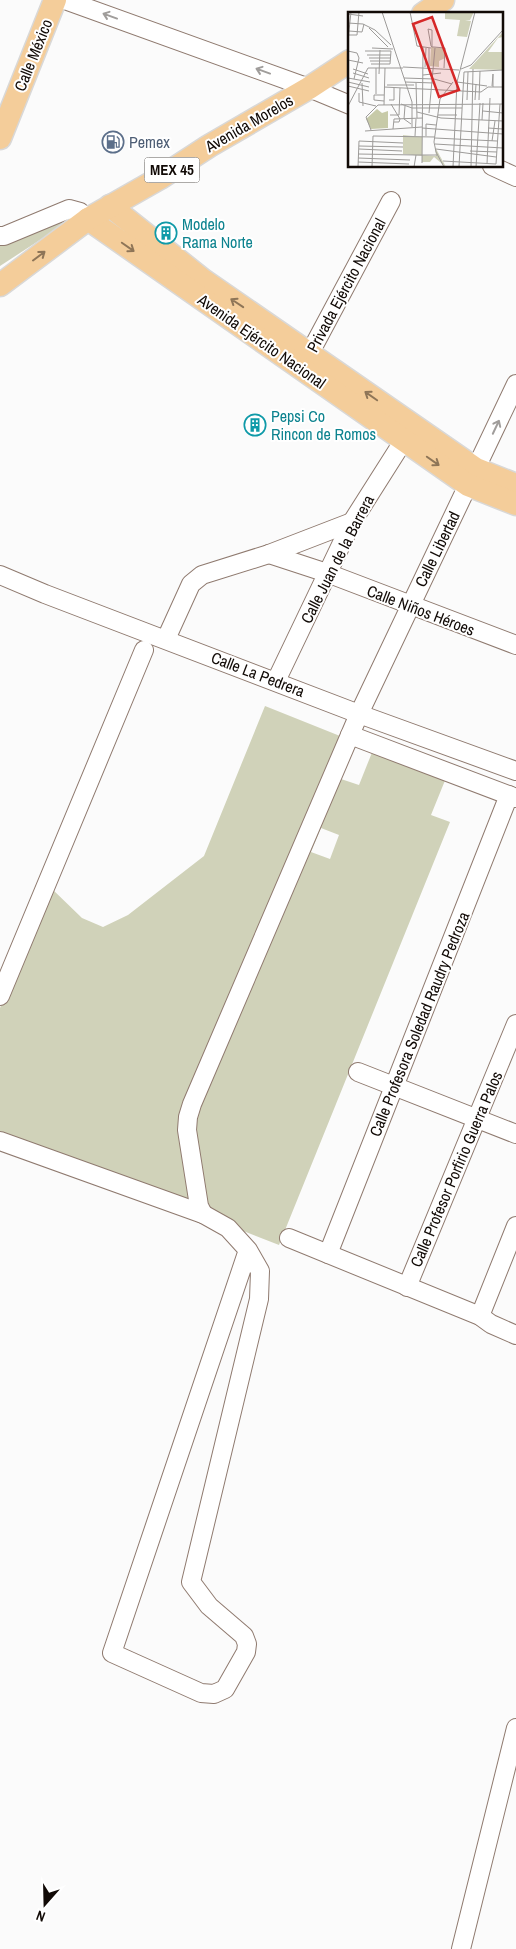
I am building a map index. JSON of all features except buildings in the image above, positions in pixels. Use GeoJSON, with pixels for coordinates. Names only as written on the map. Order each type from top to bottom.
{"type":"FeatureCollection","features":[{"type":"Feature","properties":{"kind":"main road","name":"Calle México"},"geometry":{"type":"LineString","coordinates":[[0,138],[55,0]]}},
{"type":"Feature","properties":{"kind":"main road"},"geometry":{"type":"LineString","coordinates":[[426,12],[443,0]]}},
{"type":"Feature","properties":{"kind":"main road","name":"Avenida Morelos"},"geometry":{"type":"LineString","coordinates":[[0,285],[88,219],[160,178],[209,146],[348,63]]}},
{"type":"Feature","properties":{"kind":"main road","name":"Avenida Ejército Nacional"},"geometry":{"type":"LineString","coordinates":[[110,206],[198,286]]}},
{"type":"Feature","properties":{"kind":"main road","name":"Avenida Ejército Nacional"},"geometry":{"type":"LineString","coordinates":[[88,219],[198,286],[472,477],[516,485]]}},
{"type":"Feature","properties":{"kind":"main road","name":"Avenida Ejército Nacional"},"geometry":{"type":"LineString","coordinates":[[305,361],[404,440],[472,477],[516,504]]}},
{"type":"Feature","properties":{"kind":"street"},"geometry":{"type":"LineString","coordinates":[[65,0],[309,88],[348,104]]}},
{"type":"Feature","properties":{"kind":"street"},"geometry":{"type":"LineString","coordinates":[[496,168],[516,177]]}},
{"type":"Feature","properties":{"kind":"street","name":"Privada Ejército Nacional"},"geometry":{"type":"LineString","coordinates":[[305,361],[391,201]]}},
{"type":"Feature","properties":{"kind":"street"},"geometry":{"type":"LineString","coordinates":[[0,236],[69,209],[80,212],[88,219]]}},
{"type":"Feature","properties":{"kind":"street","name":"Calle Libertad"},"geometry":{"type":"LineString","coordinates":[[202,1214],[198,1206],[188,1117],[350,734],[516,384]]}},
{"type":"Feature","properties":{"kind":"street","name":"Calle Juan de la Barrera"},"geometry":{"type":"LineString","coordinates":[[276,681],[352,522],[404,440]]}},
{"type":"Feature","properties":{"kind":"street"},"geometry":{"type":"LineString","coordinates":[[166,639],[191,584],[202,575],[269,554],[352,522]]}},
{"type":"Feature","properties":{"kind":"street","name":"Calle Niños Héroes"},"geometry":{"type":"LineString","coordinates":[[269,554],[327,573],[516,645]]}},
{"type":"Feature","properties":{"kind":"street","name":"Calle La Pedrera"},"geometry":{"type":"LineString","coordinates":[[0,575],[359,714],[516,771]]}},
{"type":"Feature","properties":{"kind":"street"},"geometry":{"type":"LineString","coordinates":[[0,996],[144,650]]}},
{"type":"Feature","properties":{"kind":"street"},"geometry":{"type":"LineString","coordinates":[[350,734],[513,796]]}},
{"type":"Feature","properties":{"kind":"street","name":"Calle Profesora Soledad Raudry Pedroza"},"geometry":{"type":"LineString","coordinates":[[328,1254],[513,796]]}},
{"type":"Feature","properties":{"kind":"street","name":"Calle Profesor Porfirio Guerra Palos"},"geometry":{"type":"LineString","coordinates":[[407,1287],[516,1024]]}},
{"type":"Feature","properties":{"kind":"street"},"geometry":{"type":"LineString","coordinates":[[358,1072],[516,1134]]}},
{"type":"Feature","properties":{"kind":"street"},"geometry":{"type":"LineString","coordinates":[[0,1142],[202,1214],[228,1228],[248,1250],[260,1271],[259,1299],[191,1582],[209,1606],[244,1636],[247,1644],[246,1652],[225,1689],[214,1694],[201,1694],[112,1653],[248,1250]]}},
{"type":"Feature","properties":{"kind":"street"},"geometry":{"type":"LineString","coordinates":[[480,1316],[516,1226]]}},
{"type":"Feature","properties":{"kind":"street"},"geometry":{"type":"LineString","coordinates":[[289,1238],[480,1316],[491,1324],[516,1334]]}},
{"type":"Feature","properties":{"kind":"street"},"geometry":{"type":"LineString","coordinates":[[461,1949],[516,1728]]}},
{"type":"Feature","properties":{"kind":"green space"},"geometry":{"type":"Polygon","coordinates":[[[68,218],[69,221],[0,266],[0,245],[68,218]]]}},
{"type":"Feature","properties":{"kind":"green space"},"geometry":{"type":"Polygon","coordinates":[[[265,706],[355,742],[341,779],[359,785],[373,750],[388,757],[387,759],[446,778],[431,815],[450,822],[279,1245],[0,1135],[0,1008],[50,887],[82,918],[103,927],[128,915],[204,856],[265,706]],[[321,828],[311,852],[330,859],[339,835],[321,828]]]}},
{"type":"Feature","properties":{"kind":"place","name":"Pemex"},"geometry":{"type":"Point","coordinates":[113,142]}},
{"type":"Feature","properties":{"kind":"place","name":"Modelo Rama Norte"},"geometry":{"type":"Point","coordinates":[166,233]}},
{"type":"Feature","properties":{"kind":"place","name":"Pepsi Co Rincon de Romos"},"geometry":{"type":"Point","coordinates":[255,425]}}]}
